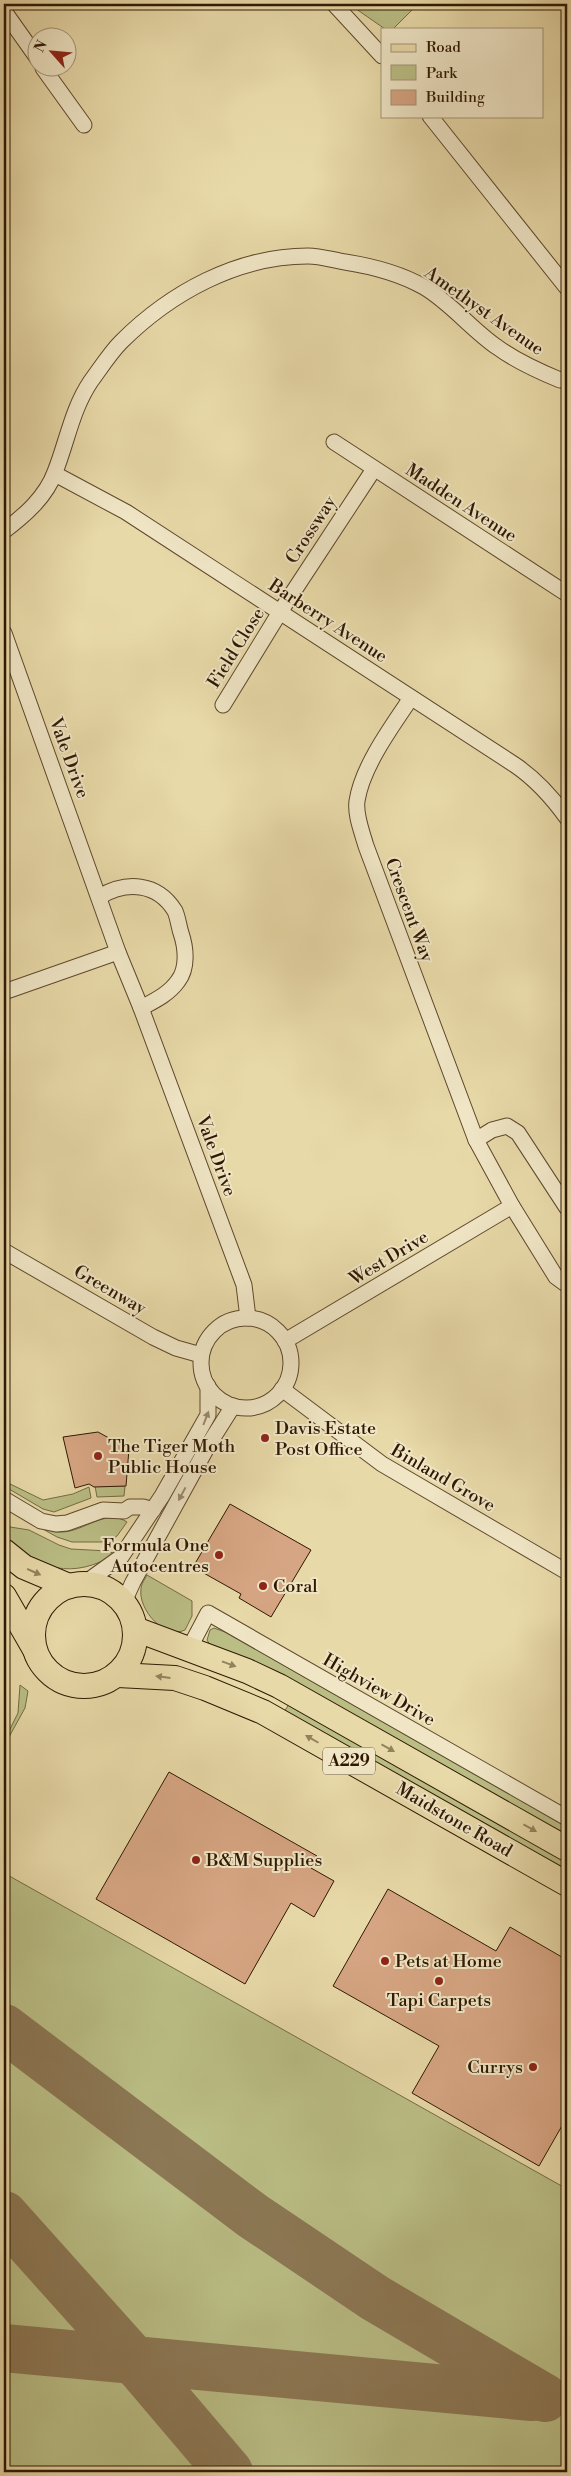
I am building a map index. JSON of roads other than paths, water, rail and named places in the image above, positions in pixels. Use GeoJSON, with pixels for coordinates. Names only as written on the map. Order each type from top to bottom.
{"type":"FeatureCollection","features":[{"type":"Feature","properties":{"kind":"main road","name":"A229"},"geometry":{"type":"LineString","coordinates":[[4,1551],[24,1568],[76,1586],[106,1590],[131,1618]]}},
{"type":"Feature","properties":{"kind":"main road"},"geometry":{"type":"LineString","coordinates":[[35,1650],[34,1626],[41,1608],[55,1593],[76,1586]]}},
{"type":"Feature","properties":{"kind":"main road","name":"A229"},"geometry":{"type":"LineString","coordinates":[[4,1596],[48,1670],[71,1684],[94,1685],[118,1675]]}},
{"type":"Feature","properties":{"kind":"main road","name":"Maidstone Road"},"geometry":{"type":"LineString","coordinates":[[131,1618],[189,1649],[247,1670],[279,1686],[567,1849]]}},
{"type":"Feature","properties":{"kind":"main road"},"geometry":{"type":"LineString","coordinates":[[118,1675],[134,1650],[131,1618]]}},
{"type":"Feature","properties":{"kind":"main road","name":"Maidstone Road"},"geometry":{"type":"LineString","coordinates":[[118,1675],[175,1678],[263,1712],[567,1884]]}},
{"type":"Feature","properties":{"kind":"street"},"geometry":{"type":"LineString","coordinates":[[4,6],[9,4]]}},
{"type":"Feature","properties":{"kind":"street"},"geometry":{"type":"LineString","coordinates":[[334,4],[381,55]]}},
{"type":"Feature","properties":{"kind":"street"},"geometry":{"type":"LineString","coordinates":[[4,12],[28,45]]}},
{"type":"Feature","properties":{"kind":"street"},"geometry":{"type":"LineString","coordinates":[[50,78],[84,125]]}},
{"type":"Feature","properties":{"kind":"street"},"geometry":{"type":"LineString","coordinates":[[432,118],[567,288]]}},
{"type":"Feature","properties":{"kind":"street","name":"Amethyst Avenue"},"geometry":{"type":"LineString","coordinates":[[4,531],[27,514],[55,474],[77,408],[90,383],[119,344],[148,317],[187,290],[222,274],[266,260],[309,256],[372,266],[423,287],[456,312],[496,347],[534,370],[560,380],[567,378]]}},
{"type":"Feature","properties":{"kind":"street","name":"Madden Avenue"},"geometry":{"type":"LineString","coordinates":[[334,442],[567,594]]}},
{"type":"Feature","properties":{"kind":"street","name":"Crossway"},"geometry":{"type":"LineString","coordinates":[[280,612],[374,469]]}},
{"type":"Feature","properties":{"kind":"street","name":"Barberry Avenue"},"geometry":{"type":"LineString","coordinates":[[55,474],[126,512],[531,776],[551,796],[567,818]]}},
{"type":"Feature","properties":{"kind":"street","name":"Field Close"},"geometry":{"type":"LineString","coordinates":[[223,705],[280,612]]}},
{"type":"Feature","properties":{"kind":"street","name":"Vale Drive"},"geometry":{"type":"LineString","coordinates":[[4,633],[118,952],[142,1008],[244,1285],[248,1318]]}},
{"type":"Feature","properties":{"kind":"street","name":"Crescent Way"},"geometry":{"type":"LineString","coordinates":[[411,698],[362,779],[357,802],[359,822],[369,856],[476,1140],[512,1206],[556,1277],[567,1285]]}},
{"type":"Feature","properties":{"kind":"street"},"geometry":{"type":"LineString","coordinates":[[99,897],[122,886],[148,887],[162,896],[175,912],[187,949],[179,980],[164,995],[142,1008]]}},
{"type":"Feature","properties":{"kind":"street"},"geometry":{"type":"LineString","coordinates":[[4,992],[118,952]]}},
{"type":"Feature","properties":{"kind":"street"},"geometry":{"type":"LineString","coordinates":[[476,1140],[492,1130],[507,1126],[518,1133],[567,1208]]}},
{"type":"Feature","properties":{"kind":"street","name":"West Drive"},"geometry":{"type":"LineString","coordinates":[[285,1341],[512,1206]]}},
{"type":"Feature","properties":{"kind":"street","name":"Greenway"},"geometry":{"type":"LineString","coordinates":[[4,1251],[154,1337],[176,1348],[201,1355]]}},
{"type":"Feature","properties":{"kind":"street"},"geometry":{"type":"LineString","coordinates":[[248,1318],[266,1323],[280,1334],[285,1341],[290,1360],[290,1371],[282,1389],[272,1399],[260,1406],[247,1408],[233,1406],[217,1398],[202,1375],[201,1355],[204,1345],[218,1328],[227,1322],[248,1318]]}},
{"type":"Feature","properties":{"kind":"street"},"geometry":{"type":"LineString","coordinates":[[76,1586],[118,1560],[154,1510],[208,1415],[208,1386]]}},
{"type":"Feature","properties":{"kind":"street","name":"Binland Grove"},"geometry":{"type":"LineString","coordinates":[[282,1389],[382,1464],[567,1572]]}},
{"type":"Feature","properties":{"kind":"street"},"geometry":{"type":"LineString","coordinates":[[131,1618],[127,1595],[133,1582],[209,1444],[233,1406]]}},
{"type":"Feature","properties":{"kind":"street"},"geometry":{"type":"LineString","coordinates":[[4,1499],[41,1521],[56,1524],[67,1523],[103,1510],[124,1511],[143,1526]]}},
{"type":"Feature","properties":{"kind":"street"},"geometry":{"type":"LineString","coordinates":[[124,1511],[130,1507],[143,1506],[154,1510]]}},
{"type":"Feature","properties":{"kind":"street","name":"Highview Drive"},"geometry":{"type":"LineString","coordinates":[[189,1649],[208,1613],[567,1818]]}},
{"type":"Feature","properties":{"kind":"place","name":"Davis Estate Post Office"},"geometry":{"type":"Point","coordinates":[265,1438]}},
{"type":"Feature","properties":{"kind":"place","name":"The Tiger Moth Public House"},"geometry":{"type":"Point","coordinates":[98,1456]}},
{"type":"Feature","properties":{"kind":"place","name":"Formula One Autocentres"},"geometry":{"type":"Point","coordinates":[219,1555]}},
{"type":"Feature","properties":{"kind":"place","name":"Coral"},"geometry":{"type":"Point","coordinates":[263,1586]}},
{"type":"Feature","properties":{"kind":"place","name":"B&M Supplies"},"geometry":{"type":"Point","coordinates":[196,1860]}},
{"type":"Feature","properties":{"kind":"place","name":"Pets at Home"},"geometry":{"type":"Point","coordinates":[385,1961]}},
{"type":"Feature","properties":{"kind":"place","name":"Tapi Carpets"},"geometry":{"type":"Point","coordinates":[439,1981]}},
{"type":"Feature","properties":{"kind":"place","name":"Currys"},"geometry":{"type":"Point","coordinates":[533,2067]}}]}
